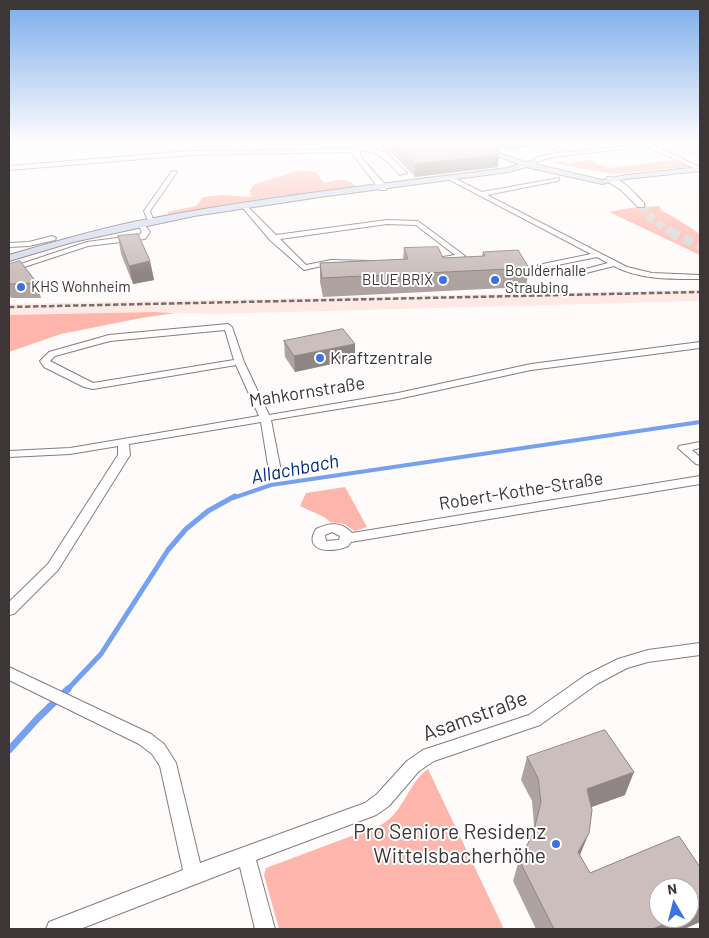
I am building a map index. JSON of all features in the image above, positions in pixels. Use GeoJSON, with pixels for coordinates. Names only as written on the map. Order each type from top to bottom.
{"type":"FeatureCollection","features":[{"type":"Feature","properties":{"kind":"main road"},"geometry":{"type":"LineString","coordinates":[[9,258],[64,241],[146,223],[244,206],[382,188]]}},
{"type":"Feature","properties":{"kind":"street"},"geometry":{"type":"LineString","coordinates":[[9,270],[87,244],[135,239],[144,235],[148,216],[147,211],[164,188]]}},
{"type":"Feature","properties":{"kind":"street"},"geometry":{"type":"LineString","coordinates":[[470,188],[614,264],[636,273],[700,277]]}},
{"type":"Feature","properties":{"kind":"street"},"geometry":{"type":"LineString","coordinates":[[482,194],[513,188]]}},
{"type":"Feature","properties":{"kind":"street"},"geometry":{"type":"LineString","coordinates":[[620,188],[627,191],[641,205]]}},
{"type":"Feature","properties":{"kind":"street"},"geometry":{"type":"LineString","coordinates":[[244,206],[304,268],[331,262],[382,262]]}},
{"type":"Feature","properties":{"kind":"street"},"geometry":{"type":"LineString","coordinates":[[273,238],[386,222],[418,223],[460,256],[430,260]]}},
{"type":"Feature","properties":{"kind":"street"},"geometry":{"type":"LineString","coordinates":[[9,245],[28,244],[52,238]]}},
{"type":"Feature","properties":{"kind":"street"},"geometry":{"type":"LineString","coordinates":[[541,267],[598,255]]}},
{"type":"Feature","properties":{"kind":"street"},"geometry":{"type":"LineString","coordinates":[[581,273],[614,264]]}},
{"type":"Feature","properties":{"kind":"street"},"geometry":{"type":"LineString","coordinates":[[239,362],[93,386],[87,385],[47,365],[45,361],[52,354],[109,338],[228,327],[239,362],[264,418],[275,471]]}},
{"type":"Feature","properties":{"kind":"street","name":"Mahkornstraße"},"geometry":{"type":"LineString","coordinates":[[9,454],[70,451],[123,443],[398,396],[531,367],[700,345]]}},
{"type":"Feature","properties":{"kind":"street"},"geometry":{"type":"LineString","coordinates":[[9,610],[53,567],[65,551],[124,455],[123,443]]}},
{"type":"Feature","properties":{"kind":"street"},"geometry":{"type":"LineString","coordinates":[[700,445],[684,448],[700,462]]}},
{"type":"Feature","properties":{"kind":"street","name":"Robert-Kothe-Straße"},"geometry":{"type":"LineString","coordinates":[[347,538],[700,480]]}},
{"type":"Feature","properties":{"kind":"street","name":"Asamstraße"},"geometry":{"type":"LineString","coordinates":[[56,929],[193,875],[370,809],[383,800],[413,766],[429,755],[534,720],[547,713],[610,668],[643,657],[700,649]]}},
{"type":"Feature","properties":{"kind":"street"},"geometry":{"type":"LineString","coordinates":[[9,673],[145,739],[158,749],[168,763],[193,875]]}},
{"type":"Feature","properties":{"kind":"street"},"geometry":{"type":"LineString","coordinates":[[246,855],[265,929]]}},
{"type":"Feature","properties":{"kind":"shaded area"},"geometry":{"type":"Polygon","coordinates":[[[252,188],[343,188],[253,200],[170,215],[167,212],[196,206],[203,197],[222,195],[251,197],[252,188]]]}},
{"type":"Feature","properties":{"kind":"shaded area"},"geometry":{"type":"Polygon","coordinates":[[[659,206],[662,211],[700,234],[700,255],[609,212],[629,208],[659,206]]]}},
{"type":"Feature","properties":{"kind":"shaded area"},"geometry":{"type":"Polygon","coordinates":[[[700,290],[700,301],[213,314],[154,312],[9,315],[9,304],[700,290]]]}},
{"type":"Feature","properties":{"kind":"shaded area"},"geometry":{"type":"Polygon","coordinates":[[[175,313],[61,334],[9,352],[9,315],[175,313]]]}},
{"type":"Feature","properties":{"kind":"shaded area"},"geometry":{"type":"Polygon","coordinates":[[[345,487],[367,527],[355,531],[344,524],[330,522],[324,517],[300,506],[306,493],[345,487]]]}},
{"type":"Feature","properties":{"kind":"shaded area"},"geometry":{"type":"Polygon","coordinates":[[[428,769],[504,929],[279,929],[264,875],[266,868],[381,825],[396,812],[415,782],[428,769]]]}},
{"type":"Feature","properties":{"kind":"building"},"geometry":{"type":"Polygon","coordinates":[[[138,234],[150,261],[129,266],[118,236],[138,234]]]}},
{"type":"Feature","properties":{"kind":"building"},"geometry":{"type":"Polygon","coordinates":[[[438,247],[443,258],[485,256],[483,252],[518,250],[529,268],[322,278],[320,263],[408,259],[404,248],[438,247]]]}},
{"type":"Feature","properties":{"kind":"building"},"geometry":{"type":"Polygon","coordinates":[[[20,261],[37,283],[9,284],[9,264],[20,261]]]}},
{"type":"Feature","properties":{"kind":"building"},"geometry":{"type":"Polygon","coordinates":[[[343,329],[355,344],[294,356],[284,341],[343,329]]]}},
{"type":"Feature","properties":{"kind":"building","name":"Pro Seniore Residenz Wittelsbacherhöhe"},"geometry":{"type":"Polygon","coordinates":[[[605,730],[634,772],[587,789],[592,810],[589,833],[578,852],[590,873],[679,836],[700,867],[700,908],[699,878],[649,878],[649,928],[655,928],[554,929],[519,860],[533,834],[541,802],[538,778],[527,757],[605,730]]]}},
{"type":"Feature","properties":{"kind":"waterway","name":"Allachbach"},"geometry":{"type":"LineString","coordinates":[[233,498],[271,485],[700,422]]}},
{"type":"Feature","properties":{"kind":"waterway","name":"Allachbach"},"geometry":{"type":"LineString","coordinates":[[67,690],[101,654],[168,550],[186,529],[208,511],[235,496]]}},
{"type":"Feature","properties":{"kind":"waterway","name":"Allachbach"},"geometry":{"type":"LineString","coordinates":[[9,750],[67,690]]}},
{"type":"Feature","properties":{"kind":"tunnel"},"geometry":{"type":"LineString","coordinates":[[641,205],[652,219],[672,233]]}},
{"type":"Feature","properties":{"kind":"tunnel"},"geometry":{"type":"LineString","coordinates":[[672,233],[700,246]]}},
{"type":"Feature","properties":{"kind":"railway"},"geometry":{"type":"LineString","coordinates":[[9,307],[700,292]]}},
{"type":"Feature","properties":{"kind":"place","name":"BLUE BRIX"},"geometry":{"type":"Point","coordinates":[443,280]}},
{"type":"Feature","properties":{"kind":"place","name":"Boulderhalle Straubing"},"geometry":{"type":"Point","coordinates":[495,280]}},
{"type":"Feature","properties":{"kind":"place","name":"KHS Wohnheim"},"geometry":{"type":"Point","coordinates":[21,287]}},
{"type":"Feature","properties":{"kind":"place","name":"Kraftzentrale"},"geometry":{"type":"Point","coordinates":[320,358]}},
{"type":"Feature","properties":{"kind":"place","name":"Pro Seniore Residenz Wittelsbacherhöhe"},"geometry":{"type":"Point","coordinates":[556,844]}}]}
